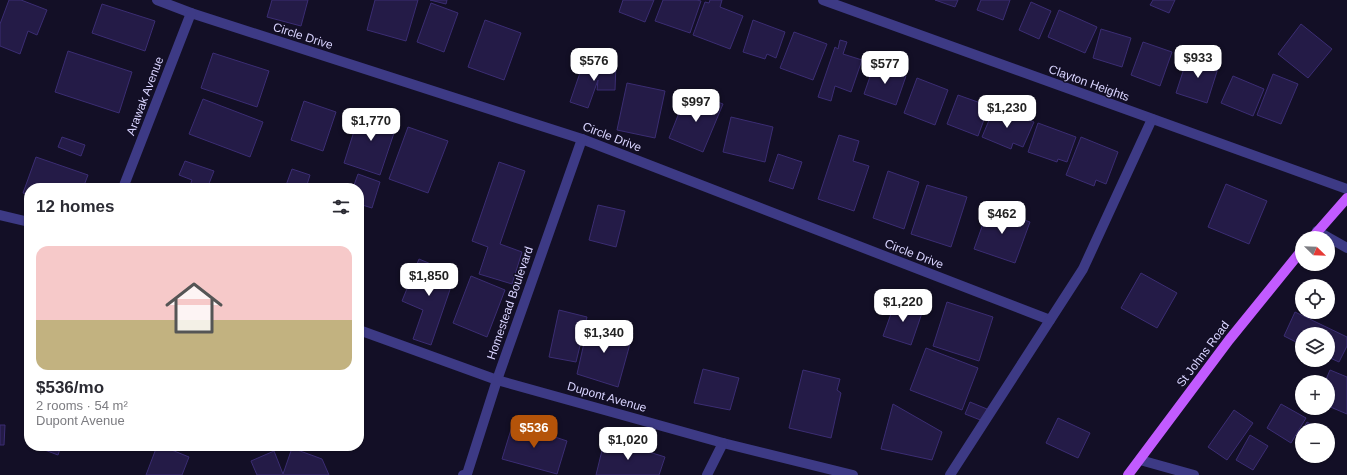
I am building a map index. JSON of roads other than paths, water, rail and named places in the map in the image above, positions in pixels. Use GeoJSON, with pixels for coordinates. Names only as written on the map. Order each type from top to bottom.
{"type":"FeatureCollection","features":[{"type":"Feature","properties":{"kind":"main road"},"geometry":{"type":"LineString","coordinates":[[1318,231],[1347,198]]}},
{"type":"Feature","properties":{"kind":"main road","name":"St Johns Road"},"geometry":{"type":"LineString","coordinates":[[1128,475],[1229,340],[1295,259]]}},
{"type":"Feature","properties":{"kind":"street","name":"Circle Drive"},"geometry":{"type":"LineString","coordinates":[[157,0],[191,13],[582,139],[1050,320]]}},
{"type":"Feature","properties":{"kind":"street","name":"Clayton Heights"},"geometry":{"type":"LineString","coordinates":[[823,0],[1347,189]]}},
{"type":"Feature","properties":{"kind":"street","name":"Arawak Avenue"},"geometry":{"type":"LineString","coordinates":[[125,183],[191,13]]}},
{"type":"Feature","properties":{"kind":"street"},"geometry":{"type":"LineString","coordinates":[[950,475],[1083,270],[1152,119]]}},
{"type":"Feature","properties":{"kind":"street","name":"Homestead Boulevard"},"geometry":{"type":"LineString","coordinates":[[463,475],[467,474],[497,380],[582,139]]}},
{"type":"Feature","properties":{"kind":"street"},"geometry":{"type":"LineString","coordinates":[[0,216],[24,221]]}},
{"type":"Feature","properties":{"kind":"street"},"geometry":{"type":"LineString","coordinates":[[1335,243],[1347,248]]}},
{"type":"Feature","properties":{"kind":"street","name":"Dupont Avenue"},"geometry":{"type":"LineString","coordinates":[[364,332],[497,380],[723,443],[853,475]]}},
{"type":"Feature","properties":{"kind":"street"},"geometry":{"type":"LineString","coordinates":[[707,475],[723,443]]}},
{"type":"Feature","properties":{"kind":"street"},"geometry":{"type":"LineString","coordinates":[[1140,460],[1194,475]]}}]}
